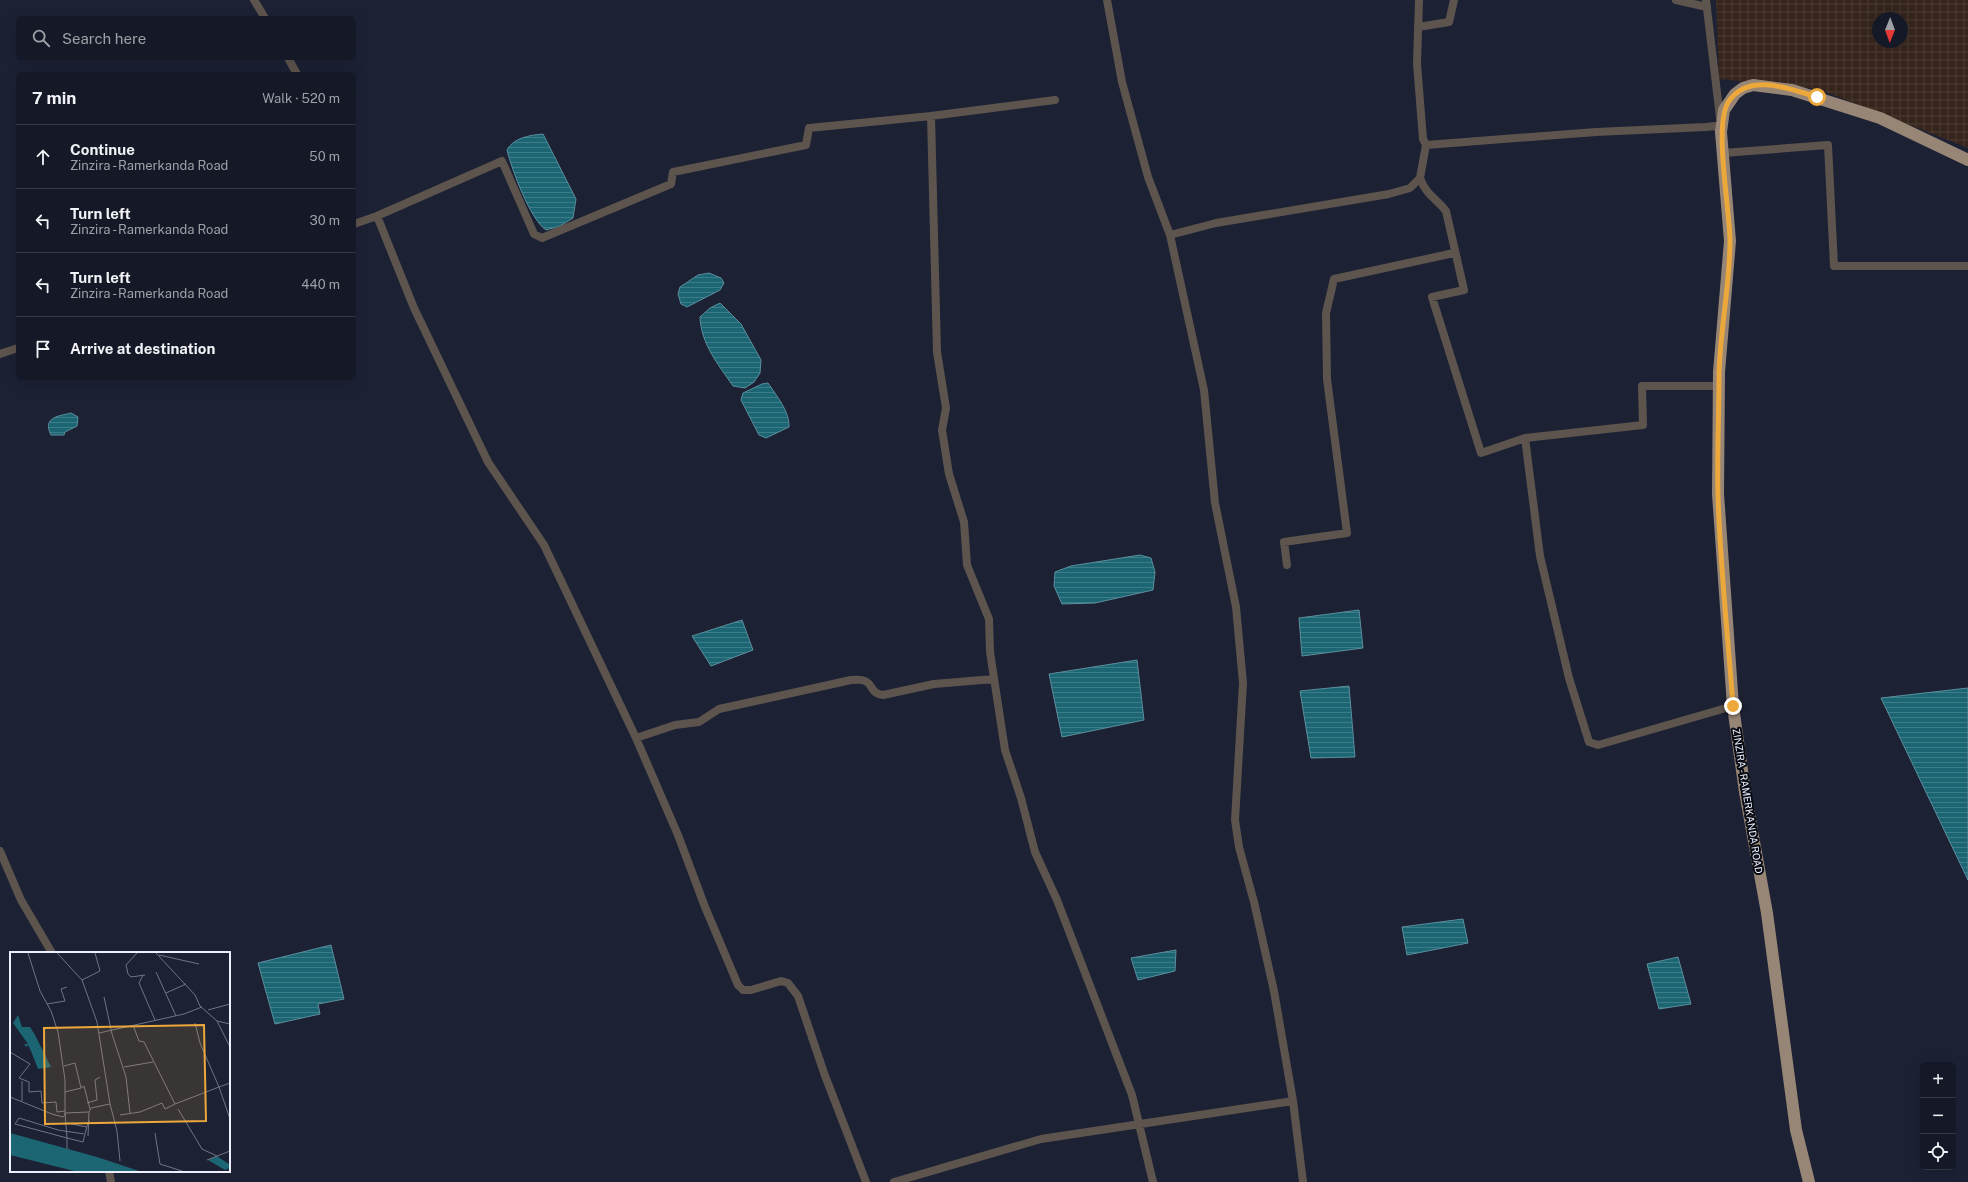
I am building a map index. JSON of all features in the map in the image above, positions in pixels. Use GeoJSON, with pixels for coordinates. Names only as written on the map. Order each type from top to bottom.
{"type":"FeatureCollection","features":[{"type":"Feature","properties":{"kind":"main road","name":"ZINZIRA - RAMERKANDA ROAD"},"geometry":{"type":"LineString","coordinates":[[1808,1182],[1796,1130],[1767,913],[1745,792],[1733,706],[1718,494],[1719,386],[1730,241],[1721,132],[1724,110],[1735,94],[1743,88],[1753,84],[1792,90],[1880,118],[1968,160]]}},
{"type":"Feature","properties":{"kind":"street"},"geometry":{"type":"LineString","coordinates":[[254,0],[264,16]]}},
{"type":"Feature","properties":{"kind":"street"},"geometry":{"type":"LineString","coordinates":[[1107,0],[1122,82],[1148,178],[1170,235],[1204,390],[1215,503],[1236,607],[1243,683],[1237,758],[1236,827],[1239,847],[1254,902],[1274,991],[1293,1101],[1303,1182]]}},
{"type":"Feature","properties":{"kind":"street"},"geometry":{"type":"LineString","coordinates":[[1419,0],[1417,64],[1423,140],[1426,145],[1420,178],[1428,195],[1439,202],[1446,211],[1454,253],[1464,290],[1432,297],[1481,453],[1525,438],[1642,425],[1642,386],[1719,386]]}},
{"type":"Feature","properties":{"kind":"street"},"geometry":{"type":"LineString","coordinates":[[1418,27],[1449,22],[1454,0]]}},
{"type":"Feature","properties":{"kind":"street"},"geometry":{"type":"LineString","coordinates":[[1676,0],[1706,3],[1721,132]]}},
{"type":"Feature","properties":{"kind":"street"},"geometry":{"type":"LineString","coordinates":[[289,60],[296,72]]}},
{"type":"Feature","properties":{"kind":"street"},"geometry":{"type":"LineString","coordinates":[[356,223],[377,216],[502,161],[534,234],[542,238],[671,184],[673,172],[806,145],[809,128],[931,116],[1055,100]]}},
{"type":"Feature","properties":{"kind":"street"},"geometry":{"type":"LineString","coordinates":[[931,116],[937,352],[946,408],[942,430],[949,474],[964,522],[967,565],[989,620],[994,679],[1005,750],[1021,798],[1035,852],[1060,907],[1132,1095],[1153,1182]]}},
{"type":"Feature","properties":{"kind":"street"},"geometry":{"type":"LineString","coordinates":[[1426,145],[1596,132],[1706,126],[1715,126],[1721,132]]}},
{"type":"Feature","properties":{"kind":"street"},"geometry":{"type":"LineString","coordinates":[[1723,153],[1828,145],[1834,266],[1968,266]]}},
{"type":"Feature","properties":{"kind":"street"},"geometry":{"type":"LineString","coordinates":[[1170,235],[1216,223],[1389,194],[1410,188],[1420,178]]}},
{"type":"Feature","properties":{"kind":"street"},"geometry":{"type":"LineString","coordinates":[[377,216],[414,308],[488,462],[544,545],[636,738],[678,835],[705,907],[738,985],[743,990],[751,990],[780,981],[788,983],[798,996],[824,1073],[866,1182]]}},
{"type":"Feature","properties":{"kind":"street"},"geometry":{"type":"LineString","coordinates":[[1287,565],[1284,542],[1347,533],[1327,379],[1326,313],[1334,280],[1454,253]]}},
{"type":"Feature","properties":{"kind":"street"},"geometry":{"type":"LineString","coordinates":[[0,354],[16,349]]}},
{"type":"Feature","properties":{"kind":"street"},"geometry":{"type":"LineString","coordinates":[[1525,438],[1540,556],[1569,678],[1589,742],[1598,744],[1612,741],[1733,706]]}},
{"type":"Feature","properties":{"kind":"street"},"geometry":{"type":"LineString","coordinates":[[636,738],[675,725],[699,722],[719,709],[851,680],[863,679],[867,681],[875,692],[883,695],[934,684],[994,679]]}},
{"type":"Feature","properties":{"kind":"street"},"geometry":{"type":"LineString","coordinates":[[0,851],[21,900],[51,952]]}},
{"type":"Feature","properties":{"kind":"street"},"geometry":{"type":"LineString","coordinates":[[894,1182],[1041,1139],[1293,1101]]}},
{"type":"Feature","properties":{"kind":"street"},"geometry":{"type":"LineString","coordinates":[[109,1172],[111,1182]]}},
{"type":"Feature","properties":{"kind":"shaded area"},"geometry":{"type":"Polygon","coordinates":[[[1716,0],[1968,0],[1968,148],[1818,89],[1719,79],[1716,0]]]}},
{"type":"Feature","properties":{"kind":"shaded area"},"geometry":{"type":"Polygon","coordinates":[[[543,134],[576,199],[573,218],[560,226],[546,230],[534,216],[522,193],[507,150],[513,143],[527,136],[543,134]]]}},
{"type":"Feature","properties":{"kind":"shaded area"},"geometry":{"type":"Polygon","coordinates":[[[709,273],[721,278],[724,283],[720,290],[687,307],[681,304],[678,294],[680,287],[698,275],[709,273]]]}},
{"type":"Feature","properties":{"kind":"shaded area"},"geometry":{"type":"Polygon","coordinates":[[[720,303],[741,324],[761,360],[760,373],[754,382],[745,388],[733,386],[716,362],[703,336],[700,317],[710,308],[720,303]]]}},
{"type":"Feature","properties":{"kind":"shaded area"},"geometry":{"type":"Polygon","coordinates":[[[768,383],[785,410],[789,421],[789,427],[766,438],[759,435],[741,400],[743,393],[762,384],[768,383]]]}},
{"type":"Feature","properties":{"kind":"shaded area"},"geometry":{"type":"Polygon","coordinates":[[[71,413],[78,417],[77,426],[65,432],[64,435],[51,435],[49,429],[50,421],[53,418],[71,413]]]}},
{"type":"Feature","properties":{"kind":"shaded area"},"geometry":{"type":"Polygon","coordinates":[[[1140,555],[1151,558],[1155,572],[1153,590],[1095,603],[1062,604],[1054,586],[1055,572],[1071,566],[1140,555]]]}},
{"type":"Feature","properties":{"kind":"shaded area"},"geometry":{"type":"Polygon","coordinates":[[[1359,610],[1363,648],[1302,656],[1299,618],[1359,610]]]}},
{"type":"Feature","properties":{"kind":"shaded area"},"geometry":{"type":"Polygon","coordinates":[[[742,620],[753,650],[711,666],[692,636],[742,620]]]}},
{"type":"Feature","properties":{"kind":"shaded area"},"geometry":{"type":"Polygon","coordinates":[[[1137,660],[1144,720],[1062,737],[1049,674],[1137,660]]]}},
{"type":"Feature","properties":{"kind":"shaded area"},"geometry":{"type":"Polygon","coordinates":[[[1349,686],[1355,757],[1311,758],[1300,691],[1349,686]]]}},
{"type":"Feature","properties":{"kind":"shaded area"},"geometry":{"type":"Polygon","coordinates":[[[1968,688],[1968,880],[1881,698],[1968,688]]]}},
{"type":"Feature","properties":{"kind":"shaded area"},"geometry":{"type":"Polygon","coordinates":[[[1463,919],[1468,943],[1407,955],[1402,927],[1463,919]]]}},
{"type":"Feature","properties":{"kind":"shaded area"},"geometry":{"type":"Polygon","coordinates":[[[331,945],[344,999],[318,1004],[320,1014],[275,1024],[258,963],[331,945]]]}},
{"type":"Feature","properties":{"kind":"shaded area"},"geometry":{"type":"Polygon","coordinates":[[[1176,950],[1175,971],[1138,980],[1131,958],[1176,950]]]}},
{"type":"Feature","properties":{"kind":"shaded area"},"geometry":{"type":"Polygon","coordinates":[[[1678,957],[1691,1004],[1659,1009],[1647,964],[1678,957]]]}},
{"type":"Feature","properties":{"kind":"route"},"geometry":{"type":"LineString","coordinates":[[1733,706],[1718,494],[1719,372],[1730,241],[1721,132],[1724,110],[1728,102],[1735,94],[1743,88],[1753,84],[1792,90],[1817,97]]}}]}
